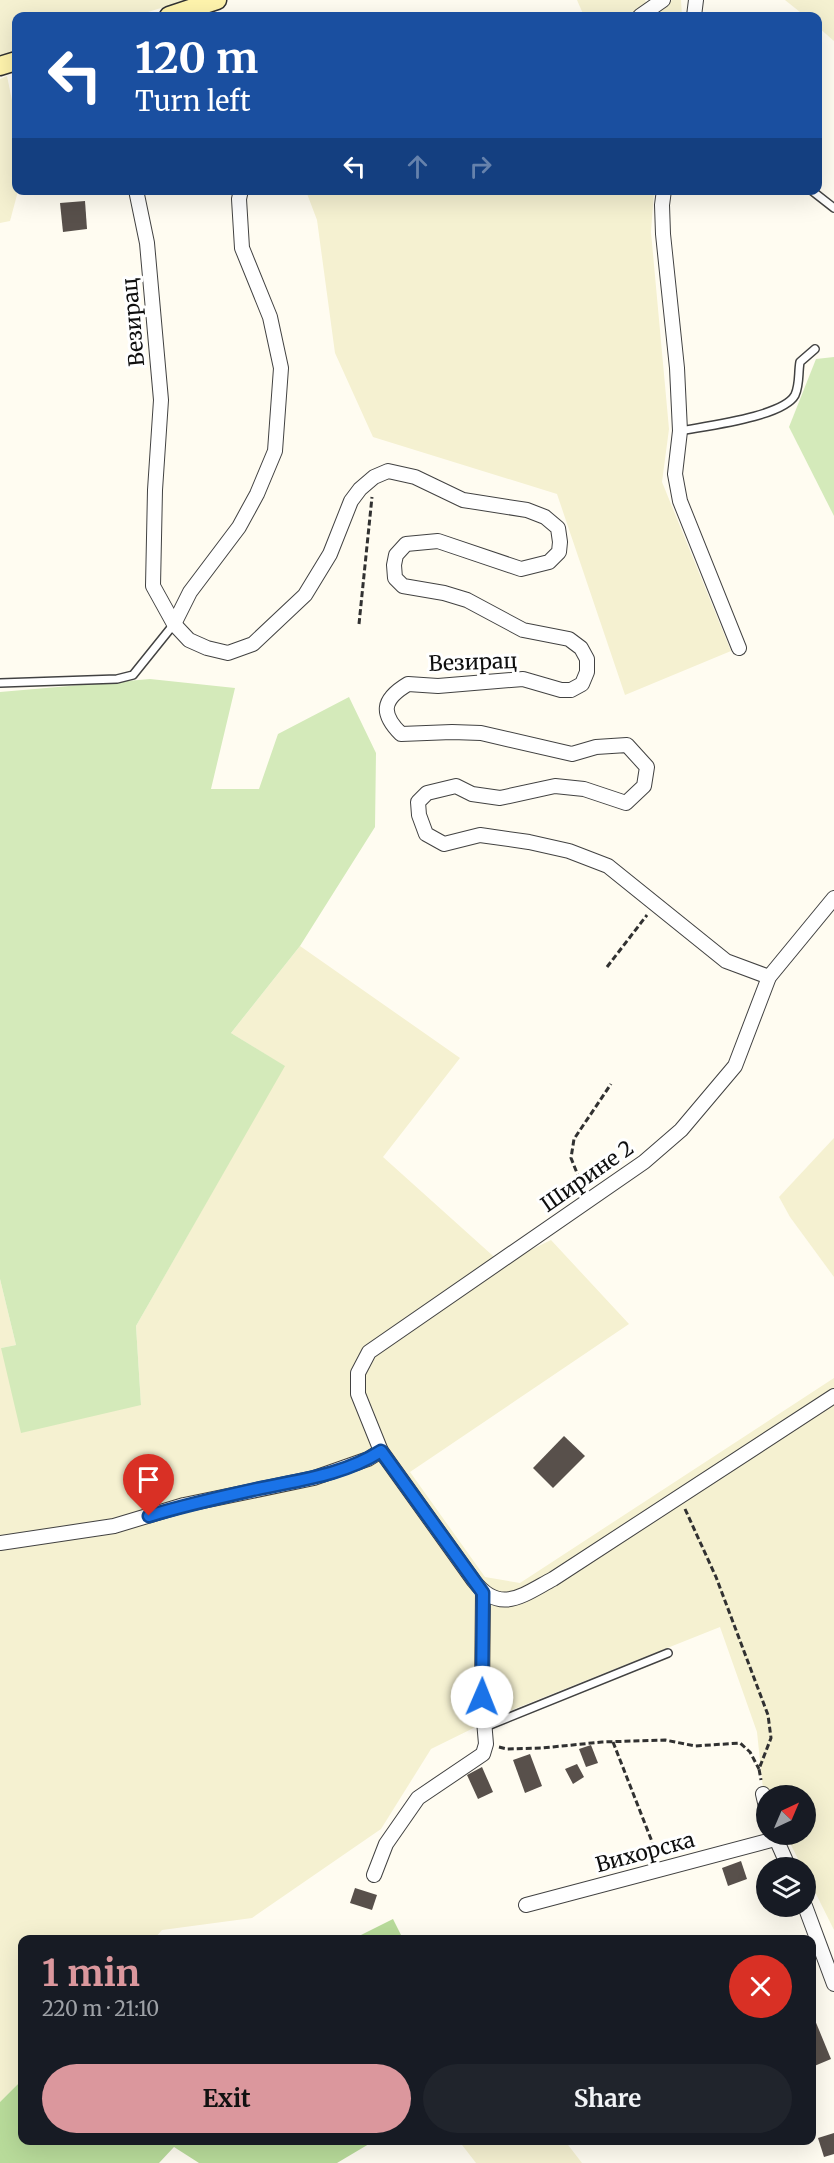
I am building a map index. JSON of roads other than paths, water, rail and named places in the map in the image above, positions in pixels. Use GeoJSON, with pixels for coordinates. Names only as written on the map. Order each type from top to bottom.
{"type":"FeatureCollection","features":[{"type":"Feature","properties":{"kind":"street"},"geometry":{"type":"LineString","coordinates":[[181,12],[217,0]]}},
{"type":"Feature","properties":{"kind":"street"},"geometry":{"type":"LineString","coordinates":[[645,12],[663,0]]}},
{"type":"Feature","properties":{"kind":"street","name":"Везирац"},"geometry":{"type":"LineString","coordinates":[[137,195],[147,243],[161,400],[155,490],[153,586],[174,624],[189,640],[207,648],[228,653],[253,644],[305,595],[330,554],[351,501],[360,489],[374,477],[388,471],[415,477],[463,500],[526,510],[545,517],[558,528],[560,542],[559,552],[549,562],[521,569],[438,542],[417,542],[406,544],[396,555],[395,578],[403,586],[444,593],[467,600],[523,630],[569,639],[581,648],[587,659],[587,672],[582,684],[571,690],[561,690],[523,679],[438,686],[408,684],[392,697],[386,706],[388,721],[401,734],[481,733],[572,754],[596,747],[627,745],[647,767],[644,786],[626,803],[584,789],[555,786],[500,798],[472,794],[456,786],[427,793],[418,802],[419,815],[426,834],[444,844],[480,835],[529,842],[569,851],[608,867],[726,961],[769,977]]}},
{"type":"Feature","properties":{"kind":"street"},"geometry":{"type":"LineString","coordinates":[[174,624],[190,592],[239,527],[257,494],[274,451],[281,368],[270,317],[242,248],[240,195]]}},
{"type":"Feature","properties":{"kind":"street"},"geometry":{"type":"LineString","coordinates":[[663,195],[663,234],[677,368],[680,431],[675,474],[680,501],[739,648]]}},
{"type":"Feature","properties":{"kind":"street","name":"Ширине 2"},"geometry":{"type":"LineString","coordinates":[[483,1593],[381,1451],[358,1394],[358,1373],[369,1352],[644,1162],[681,1130],[735,1066],[769,977],[834,898]]}},
{"type":"Feature","properties":{"kind":"street"},"geometry":{"type":"LineString","coordinates":[[374,1875],[386,1844],[418,1798],[483,1754],[486,1744],[482,1697],[483,1593],[507,1601],[524,1595],[553,1579],[834,1396]]}},
{"type":"Feature","properties":{"kind":"street"},"geometry":{"type":"LineString","coordinates":[[0,1543],[114,1526],[184,1505],[314,1478],[368,1459],[381,1451]]}},
{"type":"Feature","properties":{"kind":"street","name":"Вихорска"},"geometry":{"type":"LineString","coordinates":[[526,1905],[756,1842]]}},
{"type":"Feature","properties":{"kind":"street"},"geometry":{"type":"LineString","coordinates":[[809,1917],[816,1935]]}},
{"type":"Feature","properties":{"kind":"street"},"geometry":{"type":"LineString","coordinates":[[816,1936],[834,1984]]}},
{"type":"Feature","properties":{"kind":"lane"},"geometry":{"type":"LineString","coordinates":[[817,195],[834,208]]}},
{"type":"Feature","properties":{"kind":"lane"},"geometry":{"type":"LineString","coordinates":[[680,431],[765,414],[782,407],[794,397],[799,385],[801,362],[815,349]]}},
{"type":"Feature","properties":{"kind":"lane"},"geometry":{"type":"LineString","coordinates":[[0,683],[117,679],[133,675],[174,624]]}},
{"type":"Feature","properties":{"kind":"lane"},"geometry":{"type":"LineString","coordinates":[[485,1727],[668,1653]]}}]}
